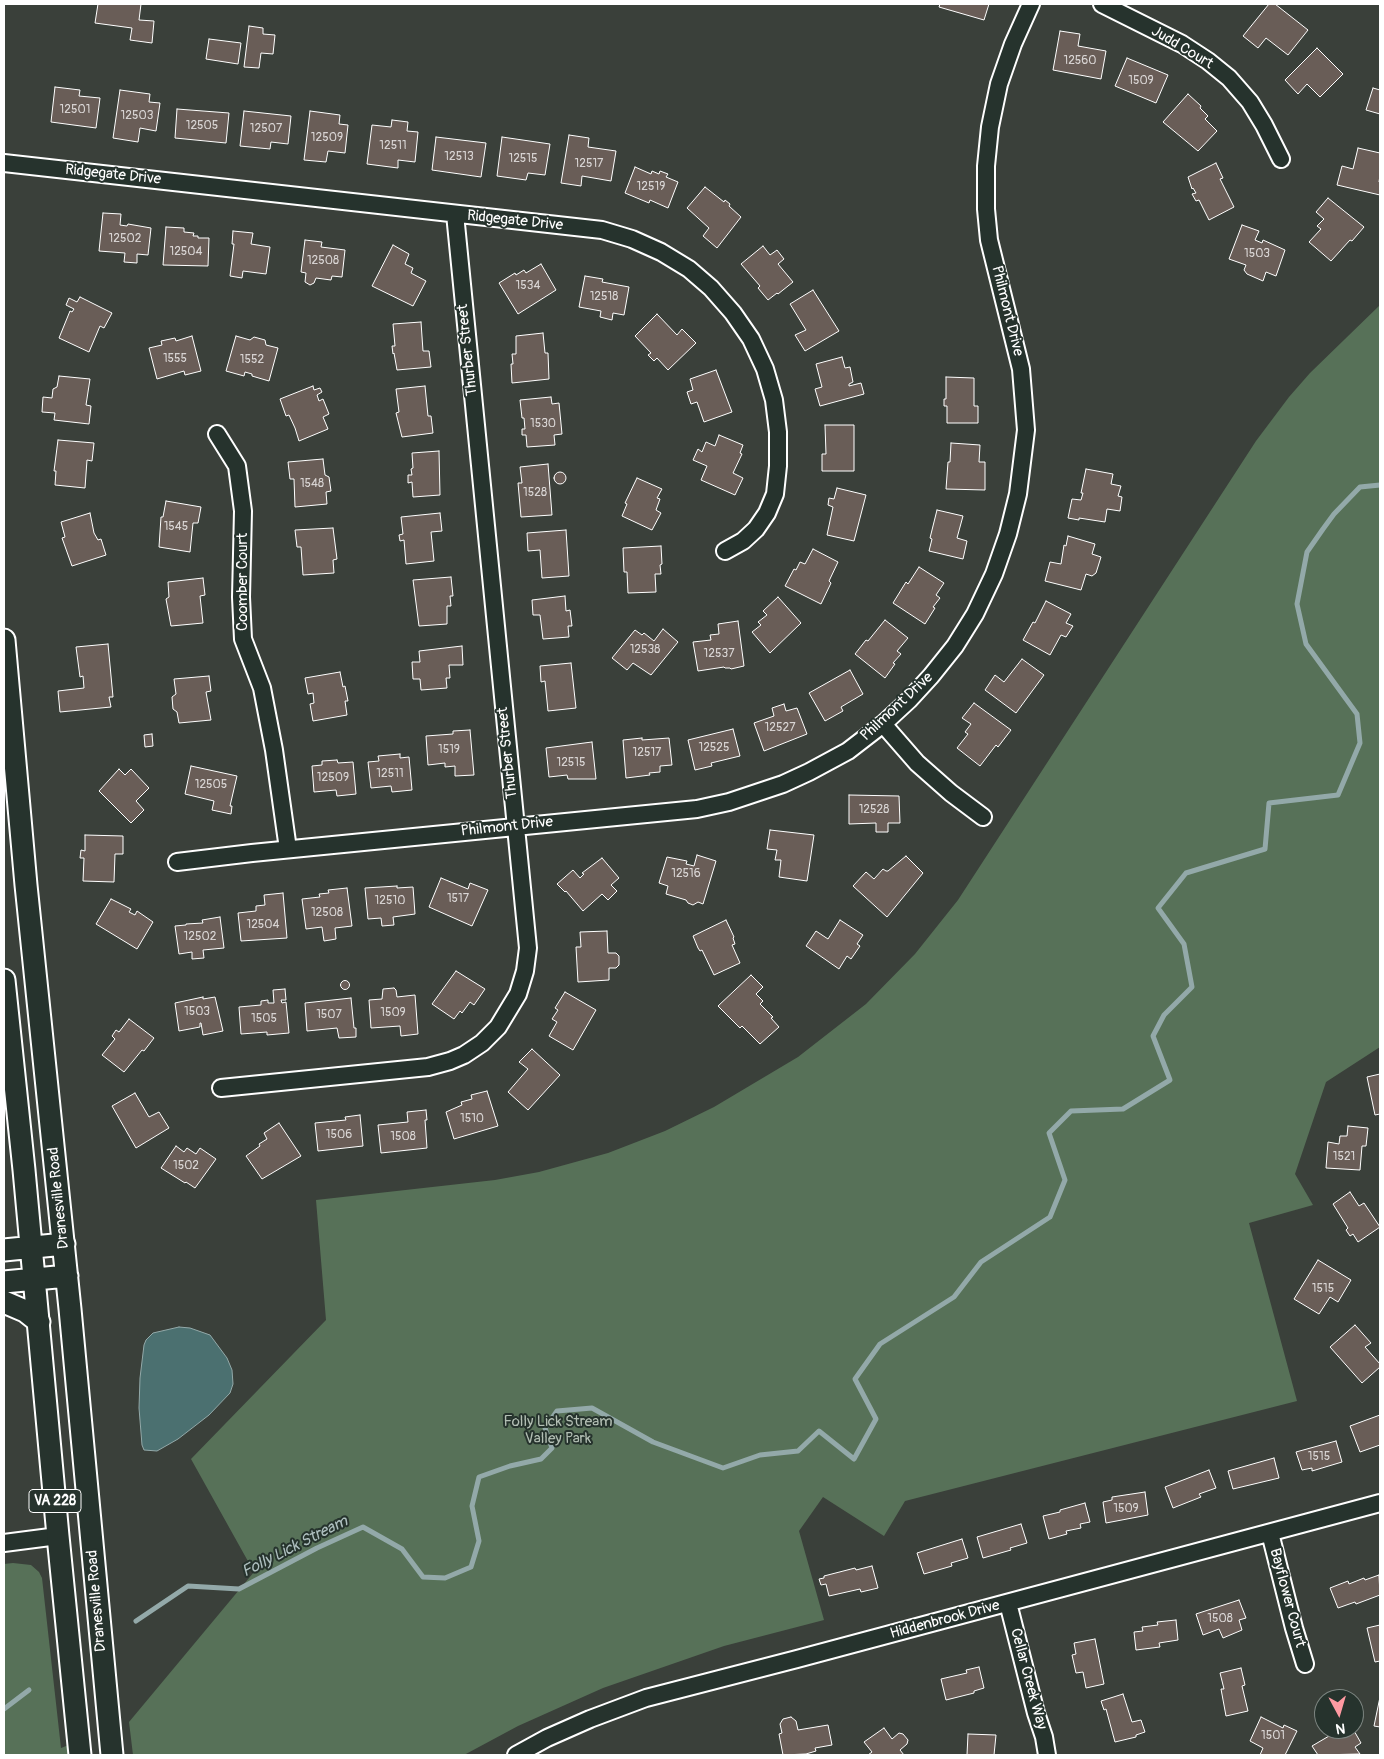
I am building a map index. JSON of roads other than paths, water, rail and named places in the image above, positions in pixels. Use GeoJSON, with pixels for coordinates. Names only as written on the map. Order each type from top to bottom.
{"type":"FeatureCollection","features":[{"type":"Feature","properties":{"kind":"main road","name":"Dranesville Road"},"geometry":{"type":"LineString","coordinates":[[4,640],[26,885],[64,1244],[112,1755]]}},
{"type":"Feature","properties":{"kind":"main road","name":"VA 228"},"geometry":{"type":"LineString","coordinates":[[4,980],[35,1279],[80,1755]]}},
{"type":"Feature","properties":{"kind":"main road"},"geometry":{"type":"LineString","coordinates":[[4,1250],[64,1244]]}},
{"type":"Feature","properties":{"kind":"main road"},"geometry":{"type":"LineString","coordinates":[[4,1282],[67,1276]]}},
{"type":"Feature","properties":{"kind":"main road"},"geometry":{"type":"LineString","coordinates":[[4,1302],[25,1310],[39,1322]]}},
{"type":"Feature","properties":{"kind":"street","name":"Philmont Drive"},"geometry":{"type":"LineString","coordinates":[[176,862],[288,849],[697,809],[729,802],[783,784],[848,751],[883,724],[931,676],[955,646],[994,574],[1006,542],[1018,494],[1026,430],[1021,369],[989,240],[986,209],[986,166],[990,127],[999,84],[1013,44],[1031,4]]}},
{"type":"Feature","properties":{"kind":"street","name":"Judd Court"},"geometry":{"type":"LineString","coordinates":[[1102,4],[1182,44],[1229,78],[1250,102],[1281,159]]}},
{"type":"Feature","properties":{"kind":"street","name":"Ridgegate Drive"},"geometry":{"type":"LineString","coordinates":[[4,163],[602,230],[632,238],[661,252],[689,269],[712,288],[733,313],[754,346],[765,369],[774,400],[778,432],[778,466],[775,494],[767,513],[756,529],[743,541],[725,551]]}},
{"type":"Feature","properties":{"kind":"street","name":"Thurber Street"},"geometry":{"type":"LineString","coordinates":[[222,1088],[428,1066],[457,1058],[482,1043],[498,1027],[512,1008],[526,972],[528,948],[455,214]]}},
{"type":"Feature","properties":{"kind":"street","name":"Coomber Court"},"geometry":{"type":"LineString","coordinates":[[217,434],[237,466],[243,510],[241,597],[243,639],[262,688],[274,750],[288,849]]}},
{"type":"Feature","properties":{"kind":"street"},"geometry":{"type":"LineString","coordinates":[[883,724],[918,763],[951,793],[983,817]]}},
{"type":"Feature","properties":{"kind":"street","name":"Hiddenbrook Drive"},"geometry":{"type":"LineString","coordinates":[[516,1755],[547,1738],[590,1719],[646,1698],[1380,1503]]}},
{"type":"Feature","properties":{"kind":"street","name":"Bayflower Court"},"geometry":{"type":"LineString","coordinates":[[1270,1533],[1305,1664]]}},
{"type":"Feature","properties":{"kind":"street"},"geometry":{"type":"LineString","coordinates":[[4,1543],[58,1536]]}},
{"type":"Feature","properties":{"kind":"street","name":"Cellar Creek Way"},"geometry":{"type":"LineString","coordinates":[[1008,1603],[1044,1737],[1047,1755]]}},
{"type":"Feature","properties":{"kind":"water"},"geometry":{"type":"Polygon","coordinates":[[[179,1327],[190,1328],[210,1335],[227,1358],[232,1370],[233,1384],[230,1393],[209,1415],[178,1439],[157,1451],[144,1450],[139,1408],[144,1345],[153,1333],[179,1327]]]}},
{"type":"Feature","properties":{"kind":"waterway","name":"Folly Lick Stream"},"geometry":{"type":"LineString","coordinates":[[136,1621],[188,1586],[239,1589],[317,1548],[363,1527],[402,1549],[423,1577],[445,1578],[471,1567],[479,1541],[472,1506],[479,1477],[510,1466],[541,1459],[552,1448],[545,1428],[557,1411],[592,1408],[653,1442],[723,1468],[760,1455],[798,1451],[819,1431],[854,1459],[876,1419],[855,1379],[880,1344],[954,1297],[981,1262],[1050,1217],[1065,1180],[1049,1133],[1071,1111],[1123,1109],[1170,1080],[1153,1036],[1164,1015],[1192,987],[1184,944],[1158,908],[1186,873],[1265,849],[1269,803],[1338,795],[1360,743],[1357,714],[1306,644],[1297,604],[1307,552],[1323,529],[1334,514],[1360,487],[1380,485]]}},
{"type":"Feature","properties":{"kind":"waterway","name":"Folly Lick Stream"},"geometry":{"type":"LineString","coordinates":[[4,1709],[29,1690]]}},
{"type":"Feature","properties":{"kind":"park label","name":"Folly Lick Stream Valley Park"},"geometry":{"type":"Point","coordinates":[558,1430]}}]}
